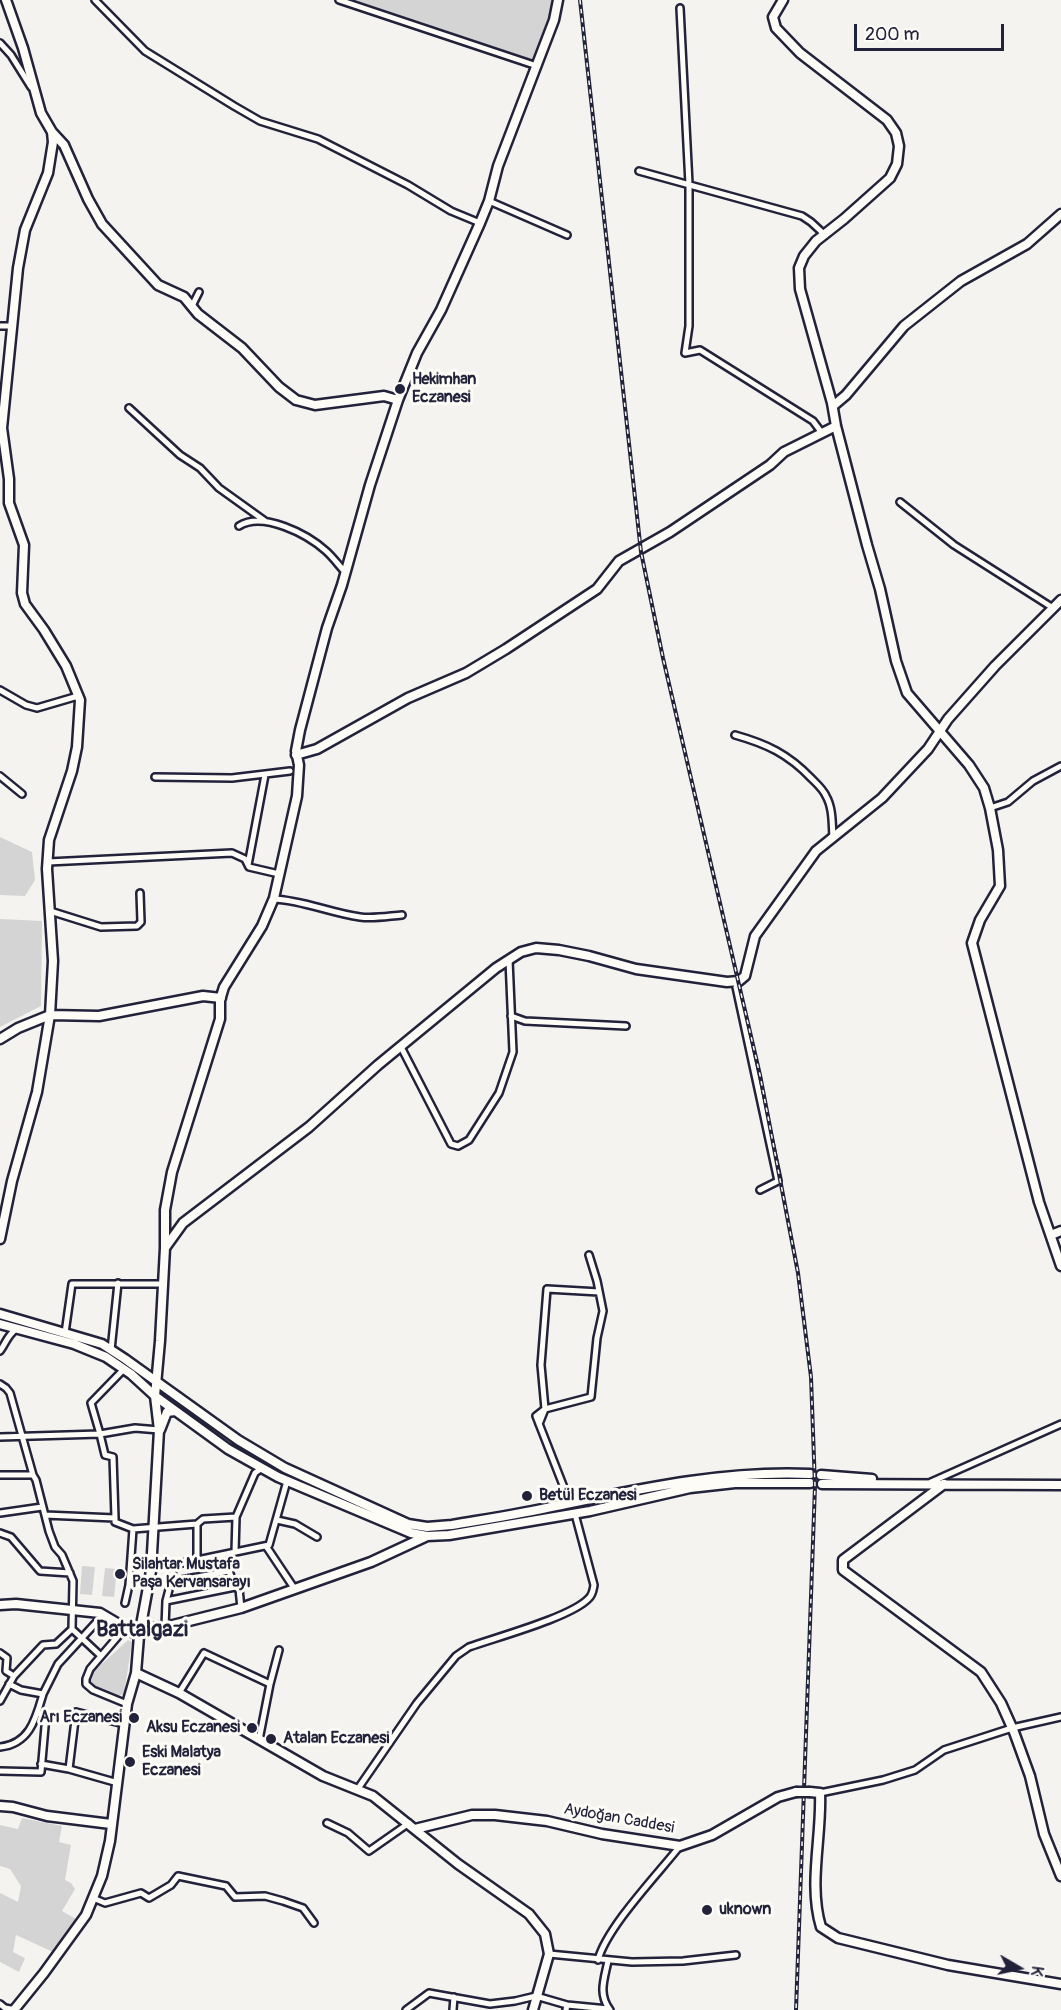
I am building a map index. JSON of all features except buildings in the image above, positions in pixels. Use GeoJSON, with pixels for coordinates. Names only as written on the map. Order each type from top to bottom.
{"type":"FeatureCollection","features":[{"type":"Feature","properties":{"kind":"street"},"geometry":{"type":"LineString","coordinates":[[6,0],[23,48],[41,113],[52,132],[64,145],[88,200],[102,224],[158,285],[184,297],[218,330],[242,348],[279,387],[296,400],[315,405],[384,396],[398,400]]}},
{"type":"Feature","properties":{"kind":"street"},"geometry":{"type":"LineString","coordinates":[[95,0],[145,51],[234,106],[260,121],[318,139],[408,185],[451,211],[480,224]]}},
{"type":"Feature","properties":{"kind":"street"},"geometry":{"type":"LineString","coordinates":[[339,0],[538,66]]}},
{"type":"Feature","properties":{"kind":"street"},"geometry":{"type":"LineString","coordinates":[[0,2004],[5,2008],[15,2010],[86,1914],[102,1876],[118,1783],[127,1704],[136,1673],[139,1636],[151,1567],[159,1431],[155,1396],[165,1248],[165,1210],[172,1172],[220,1020],[224,987],[262,926],[273,899],[297,796],[296,755],[300,730],[327,628],[346,573],[370,485],[398,400],[417,353],[441,310],[489,201],[498,166],[538,66],[554,20],[558,0]]}},
{"type":"Feature","properties":{"kind":"street"},"geometry":{"type":"LineString","coordinates":[[783,0],[773,17],[776,28],[800,53],[887,120],[896,133],[899,146],[897,164],[890,178],[816,241],[804,256],[799,268],[800,290],[883,601],[896,661],[907,693],[969,765],[984,788],[990,808],[998,850],[1000,886],[980,920],[972,942],[1039,1202],[1061,1266]]}},
{"type":"Feature","properties":{"kind":"street"},"geometry":{"type":"LineString","coordinates":[[680,8],[689,184],[689,326],[686,354],[700,350],[813,421],[822,433]]}},
{"type":"Feature","properties":{"kind":"street"},"geometry":{"type":"LineString","coordinates":[[0,43],[11,55],[34,91]]}},
{"type":"Feature","properties":{"kind":"street"},"geometry":{"type":"LineString","coordinates":[[0,1239],[12,1181],[37,1092],[50,1015],[53,961],[49,840],[76,755],[78,696],[66,666],[25,604],[21,583],[24,545],[9,503],[9,479],[2,434],[18,268],[25,230],[48,174],[53,142],[52,132]]}},
{"type":"Feature","properties":{"kind":"street"},"geometry":{"type":"LineString","coordinates":[[639,171],[802,216],[825,235]]}},
{"type":"Feature","properties":{"kind":"street"},"geometry":{"type":"LineString","coordinates":[[489,201],[567,235]]}},
{"type":"Feature","properties":{"kind":"street"},"geometry":{"type":"LineString","coordinates":[[832,406],[846,395],[904,326],[961,281],[1028,244],[1061,214]]}},
{"type":"Feature","properties":{"kind":"street"},"geometry":{"type":"LineString","coordinates":[[192,306],[199,292]]}},
{"type":"Feature","properties":{"kind":"street"},"geometry":{"type":"LineString","coordinates":[[0,326],[13,326]]}},
{"type":"Feature","properties":{"kind":"street"},"geometry":{"type":"LineString","coordinates":[[129,408],[180,455],[200,468],[219,488],[265,521],[308,537],[327,552],[346,573]]}},
{"type":"Feature","properties":{"kind":"street"},"geometry":{"type":"LineString","coordinates":[[296,755],[317,749],[408,698],[466,673],[506,649],[597,589],[619,561],[670,532],[770,465],[784,453],[836,426]]}},
{"type":"Feature","properties":{"kind":"street"},"geometry":{"type":"LineString","coordinates":[[900,502],[954,545],[1053,608]]}},
{"type":"Feature","properties":{"kind":"street"},"geometry":{"type":"LineString","coordinates":[[239,526],[251,520],[265,521]]}},
{"type":"Feature","properties":{"kind":"street"},"geometry":{"type":"LineString","coordinates":[[760,1190],[778,1181],[736,987],[739,981],[746,976],[755,936],[816,851],[882,798],[928,749],[948,719],[995,666],[1061,600]]}},
{"type":"Feature","properties":{"kind":"street"},"geometry":{"type":"LineString","coordinates":[[0,690],[26,705],[37,708],[78,696]]}},
{"type":"Feature","properties":{"kind":"street"},"geometry":{"type":"LineString","coordinates":[[735,735],[756,741],[789,757],[817,785],[826,795],[829,803],[833,838]]}},
{"type":"Feature","properties":{"kind":"street"},"geometry":{"type":"LineString","coordinates":[[990,808],[1008,802],[1033,781],[1061,766]]}},
{"type":"Feature","properties":{"kind":"street"},"geometry":{"type":"LineString","coordinates":[[155,777],[232,778],[265,776],[290,771]]}},
{"type":"Feature","properties":{"kind":"street"},"geometry":{"type":"LineString","coordinates":[[0,776],[22,794]]}},
{"type":"Feature","properties":{"kind":"street"},"geometry":{"type":"LineString","coordinates":[[248,865],[265,776]]}},
{"type":"Feature","properties":{"kind":"street"},"geometry":{"type":"LineString","coordinates":[[48,862],[232,853],[245,859],[248,865],[279,874]]}},
{"type":"Feature","properties":{"kind":"street"},"geometry":{"type":"LineString","coordinates":[[50,911],[101,927],[137,926],[141,922],[140,893]]}},
{"type":"Feature","properties":{"kind":"street"},"geometry":{"type":"LineString","coordinates":[[273,899],[303,902],[338,913],[363,917],[402,915]]}},
{"type":"Feature","properties":{"kind":"street"},"geometry":{"type":"LineString","coordinates":[[165,1248],[183,1223],[309,1127],[378,1065],[496,968],[521,952],[536,948],[559,950],[636,969],[727,982],[739,981]]}},
{"type":"Feature","properties":{"kind":"street"},"geometry":{"type":"LineString","coordinates":[[401,1047],[451,1144],[458,1146],[469,1140],[500,1093],[513,1052],[509,960]]}},
{"type":"Feature","properties":{"kind":"street"},"geometry":{"type":"LineString","coordinates":[[0,1040],[18,1028],[50,1015],[99,1016],[202,996],[221,998]]}},
{"type":"Feature","properties":{"kind":"street"},"geometry":{"type":"LineString","coordinates":[[511,1016],[525,1021],[626,1026]]}},
{"type":"Feature","properties":{"kind":"street"},"geometry":{"type":"LineString","coordinates":[[1051,1235],[1061,1231]]}},
{"type":"Feature","properties":{"kind":"street"},"geometry":{"type":"LineString","coordinates":[[570,1503],[536,1416],[545,1409],[591,1397],[597,1338],[603,1311],[589,1255]]}},
{"type":"Feature","properties":{"kind":"street"},"geometry":{"type":"LineString","coordinates":[[111,1350],[118,1283]]}},
{"type":"Feature","properties":{"kind":"street"},"geometry":{"type":"LineString","coordinates":[[65,1333],[72,1284],[162,1284]]}},
{"type":"Feature","properties":{"kind":"street"},"geometry":{"type":"LineString","coordinates":[[545,1409],[541,1365],[547,1289],[599,1292]]}},
{"type":"Feature","properties":{"kind":"street"},"geometry":{"type":"LineString","coordinates":[[0,1314],[102,1344],[238,1440],[285,1468],[427,1531]]}},
{"type":"Feature","properties":{"kind":"street"},"geometry":{"type":"LineString","coordinates":[[0,1324],[74,1344],[106,1357],[228,1449],[287,1481],[402,1530],[427,1531],[449,1535],[574,1514],[690,1488],[810,1479],[761,1473],[725,1476],[612,1494],[452,1525],[427,1531],[371,1562],[241,1608],[165,1627],[146,1628],[139,1636]]}},
{"type":"Feature","properties":{"kind":"street"},"geometry":{"type":"LineString","coordinates":[[0,1351],[8,1335],[16,1329]]}},
{"type":"Feature","properties":{"kind":"street"},"geometry":{"type":"LineString","coordinates":[[124,1369],[91,1403],[105,1455],[113,1457],[115,1522],[133,1529],[197,1524],[203,1519],[236,1517]]}},
{"type":"Feature","properties":{"kind":"street"},"geometry":{"type":"LineString","coordinates":[[0,1384],[10,1393],[55,1548],[62,1555],[73,1581],[72,1629],[56,1644],[43,1645],[14,1676],[0,1701]]}},
{"type":"Feature","properties":{"kind":"street"},"geometry":{"type":"LineString","coordinates":[[159,1431],[167,1413],[175,1410]]}},
{"type":"Feature","properties":{"kind":"street"},"geometry":{"type":"LineString","coordinates":[[927,1484],[1061,1424]]}},
{"type":"Feature","properties":{"kind":"street"},"geometry":{"type":"LineString","coordinates":[[0,1437],[100,1434],[135,1428],[159,1431]]}},
{"type":"Feature","properties":{"kind":"street"},"geometry":{"type":"LineString","coordinates":[[235,1551],[236,1517],[255,1473],[262,1468]]}},
{"type":"Feature","properties":{"kind":"street"},"geometry":{"type":"LineString","coordinates":[[0,1475],[33,1475]]}},
{"type":"Feature","properties":{"kind":"street"},"geometry":{"type":"LineString","coordinates":[[822,1479],[927,1484],[1061,1485]]}},
{"type":"Feature","properties":{"kind":"street"},"geometry":{"type":"LineString","coordinates":[[151,1567],[270,1545],[287,1481]]}},
{"type":"Feature","properties":{"kind":"street"},"geometry":{"type":"LineString","coordinates":[[944,1484],[843,1560],[843,1570],[981,1672],[1001,1703],[1012,1728],[1030,1776],[1044,1834],[1061,1876]]}},
{"type":"Feature","properties":{"kind":"street"},"geometry":{"type":"LineString","coordinates":[[0,1513],[42,1507]]}},
{"type":"Feature","properties":{"kind":"street"},"geometry":{"type":"LineString","coordinates":[[357,1790],[417,1703],[456,1656],[469,1647],[565,1614],[581,1606],[592,1596],[594,1585],[574,1514]]}},
{"type":"Feature","properties":{"kind":"street"},"geometry":{"type":"LineString","coordinates":[[45,1515],[115,1518]]}},
{"type":"Feature","properties":{"kind":"street"},"geometry":{"type":"LineString","coordinates":[[277,1520],[296,1524],[317,1537]]}},
{"type":"Feature","properties":{"kind":"street"},"geometry":{"type":"LineString","coordinates":[[197,1524],[197,1559]]}},
{"type":"Feature","properties":{"kind":"street"},"geometry":{"type":"LineString","coordinates":[[125,1602],[129,1585],[133,1529]]}},
{"type":"Feature","properties":{"kind":"street"},"geometry":{"type":"LineString","coordinates":[[0,1533],[11,1537],[40,1571],[70,1573]]}},
{"type":"Feature","properties":{"kind":"street"},"geometry":{"type":"LineString","coordinates":[[266,1546],[294,1588]]}},
{"type":"Feature","properties":{"kind":"street"},"geometry":{"type":"LineString","coordinates":[[165,1627],[166,1601],[174,1564]]}},
{"type":"Feature","properties":{"kind":"street"},"geometry":{"type":"LineString","coordinates":[[171,1582],[229,1571],[239,1589],[241,1608]]}},
{"type":"Feature","properties":{"kind":"street"},"geometry":{"type":"LineString","coordinates":[[166,1601],[236,1587]]}},
{"type":"Feature","properties":{"kind":"street"},"geometry":{"type":"LineString","coordinates":[[0,1605],[16,1604],[103,1615],[139,1636]]}},
{"type":"Feature","properties":{"kind":"street"},"geometry":{"type":"LineString","coordinates":[[0,1747],[9,1746],[26,1735],[35,1724],[43,1694],[58,1664],[103,1615]]}},
{"type":"Feature","properties":{"kind":"street"},"geometry":{"type":"LineString","coordinates":[[126,1627],[87,1674],[86,1684],[93,1690],[127,1704]]}},
{"type":"Feature","properties":{"kind":"street"},"geometry":{"type":"LineString","coordinates":[[72,1629],[101,1656]]}},
{"type":"Feature","properties":{"kind":"street"},"geometry":{"type":"LineString","coordinates":[[259,1740],[279,1650]]}},
{"type":"Feature","properties":{"kind":"street"},"geometry":{"type":"LineString","coordinates":[[0,1653],[7,1658],[6,1671],[14,1676]]}},
{"type":"Feature","properties":{"kind":"street"},"geometry":{"type":"LineString","coordinates":[[179,1693],[204,1653],[270,1684]]}},
{"type":"Feature","properties":{"kind":"street"},"geometry":{"type":"LineString","coordinates":[[136,1673],[179,1693],[323,1776],[373,1796],[458,1864],[529,1914],[545,1934],[549,1954],[533,2010]]}},
{"type":"Feature","properties":{"kind":"street"},"geometry":{"type":"LineString","coordinates":[[9,1684],[21,1690],[43,1694]]}},
{"type":"Feature","properties":{"kind":"street"},"geometry":{"type":"LineString","coordinates":[[69,1769],[76,1712],[124,1724]]}},
{"type":"Feature","properties":{"kind":"street"},"geometry":{"type":"LineString","coordinates":[[0,1771],[41,1772],[46,1715],[38,1713]]}},
{"type":"Feature","properties":{"kind":"street"},"geometry":{"type":"LineString","coordinates":[[1061,1718],[1012,1728],[944,1749],[915,1770],[884,1780],[820,1793],[816,1891],[816,1912],[820,1927],[838,1938],[937,1962],[1061,1984]]}},
{"type":"Feature","properties":{"kind":"street"},"geometry":{"type":"LineString","coordinates":[[42,1764],[118,1783]]}},
{"type":"Feature","properties":{"kind":"street","name":"Aydoğan Caddesi"},"geometry":{"type":"LineString","coordinates":[[412,1826],[472,1815],[495,1815],[547,1821],[602,1834],[680,1846],[712,1835],[778,1797],[796,1792],[820,1793]]}},
{"type":"Feature","properties":{"kind":"street"},"geometry":{"type":"LineString","coordinates":[[0,1806],[47,1816],[111,1824]]}},
{"type":"Feature","properties":{"kind":"street"},"geometry":{"type":"LineString","coordinates":[[327,1823],[348,1833],[369,1851],[412,1826]]}},
{"type":"Feature","properties":{"kind":"street"},"geometry":{"type":"LineString","coordinates":[[598,1960],[601,1948],[632,1904],[680,1846]]}},
{"type":"Feature","properties":{"kind":"street"},"geometry":{"type":"LineString","coordinates":[[93,1898],[105,1903],[141,1893],[149,1898],[171,1885],[178,1876],[226,1886],[235,1897],[265,1896],[283,1901],[303,1908],[314,1923]]}},
{"type":"Feature","properties":{"kind":"street"},"geometry":{"type":"LineString","coordinates":[[549,1954],[608,1961],[683,1961],[736,1955]]}},
{"type":"Feature","properties":{"kind":"street"},"geometry":{"type":"LineString","coordinates":[[608,1961],[602,1990],[603,2001],[609,2009]]}},
{"type":"Feature","properties":{"kind":"street"},"geometry":{"type":"LineString","coordinates":[[406,2010],[429,1993],[490,2004],[536,1996],[567,2007],[609,2009]]}},
{"type":"Feature","properties":{"kind":"street"},"geometry":{"type":"LineString","coordinates":[[453,2010],[454,1997]]}},
{"type":"Feature","properties":{"kind":"shaded area"},"geometry":{"type":"Polygon","coordinates":[[[335,0],[558,0],[538,66],[335,0]]]}},
{"type":"Feature","properties":{"kind":"shaded area"},"geometry":{"type":"Polygon","coordinates":[[[0,837],[32,852],[35,880],[25,896],[0,895],[0,837]]]}},
{"type":"Feature","properties":{"kind":"shaded area"},"geometry":{"type":"Polygon","coordinates":[[[0,919],[42,921],[41,1006],[0,1027],[0,919]]]}},
{"type":"Feature","properties":{"kind":"shaded area"},"geometry":{"type":"Polygon","coordinates":[[[82,1566],[95,1567],[92,1595],[80,1594],[82,1566]]]}},
{"type":"Feature","properties":{"kind":"shaded area"},"geometry":{"type":"Polygon","coordinates":[[[105,1568],[117,1569],[114,1597],[102,1596],[105,1568]]]}},
{"type":"Feature","properties":{"kind":"shaded area"},"geometry":{"type":"Polygon","coordinates":[[[128,1640],[132,1642],[124,1694],[119,1696],[91,1685],[90,1679],[93,1672],[128,1640]]]}},
{"type":"Feature","properties":{"kind":"shaded area"},"geometry":{"type":"Polygon","coordinates":[[[22,1818],[62,1826],[59,1842],[71,1845],[65,1880],[75,1889],[62,1911],[76,1919],[53,1952],[16,1935],[13,1952],[25,1958],[19,1972],[0,1962],[0,1893],[18,1902],[21,1886],[10,1869],[0,1866],[0,1825],[18,1829],[22,1818]]]}},
{"type":"Feature","properties":{"kind":"railway"},"geometry":{"type":"LineString","coordinates":[[580,0],[641,552],[663,658],[760,1075],[798,1273],[811,1377],[815,1486],[796,2010]]}},
{"type":"Feature","properties":{"kind":"place","name":"Hekimhan Eczanesi"},"geometry":{"type":"Point","coordinates":[400,389]}},
{"type":"Feature","properties":{"kind":"place","name":"Betül Eczanesi"},"geometry":{"type":"Point","coordinates":[527,1496]}},
{"type":"Feature","properties":{"kind":"place","name":"Silahtar Mustafa Paşa Kervansarayı"},"geometry":{"type":"Point","coordinates":[120,1574]}},
{"type":"Feature","properties":{"kind":"place","name":"Arı Eczanesi"},"geometry":{"type":"Point","coordinates":[134,1718]}},
{"type":"Feature","properties":{"kind":"place","name":"Aksu Eczanesi"},"geometry":{"type":"Point","coordinates":[252,1728]}},
{"type":"Feature","properties":{"kind":"place","name":"Atalan Eczanesi"},"geometry":{"type":"Point","coordinates":[271,1739]}},
{"type":"Feature","properties":{"kind":"place","name":"Eski Malatya Eczanesi"},"geometry":{"type":"Point","coordinates":[130,1762]}},
{"type":"Feature","properties":{"kind":"place","name":"uknown"},"geometry":{"type":"Point","coordinates":[707,1910]}},
{"type":"Feature","properties":{"kind":"district","name":"Battalgazi"},"geometry":{"type":"Point","coordinates":[142,1630]}}]}
